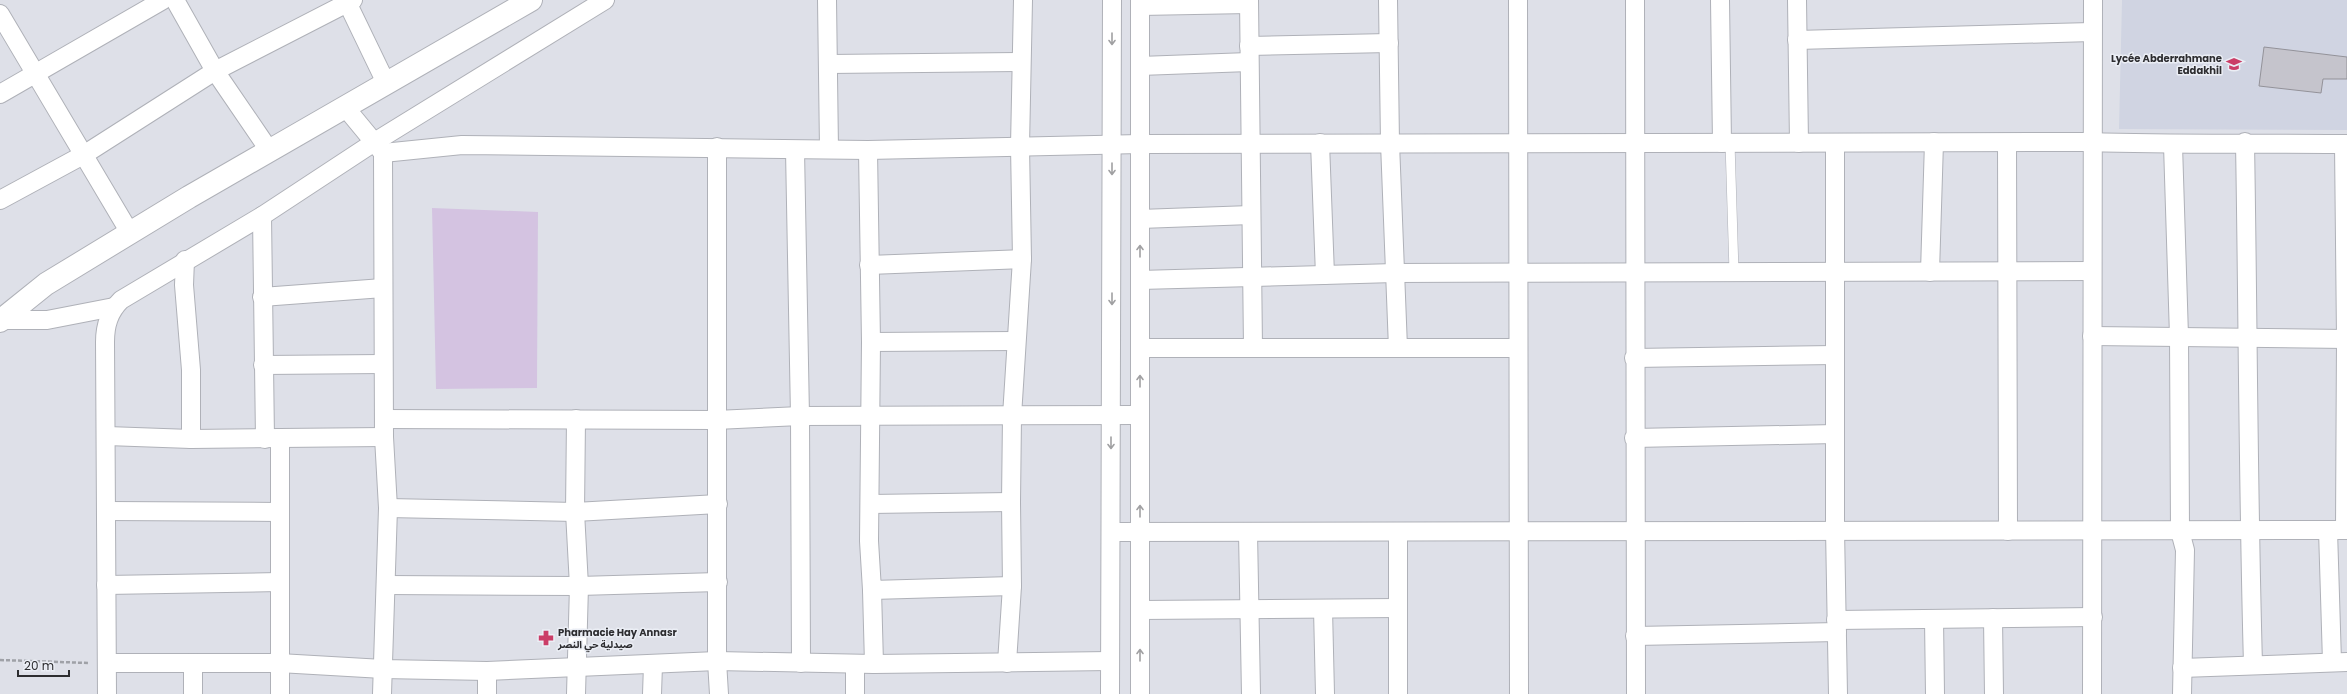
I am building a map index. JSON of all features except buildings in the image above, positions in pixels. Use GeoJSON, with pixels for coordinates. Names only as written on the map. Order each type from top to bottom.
{"type":"FeatureCollection","features":[{"type":"Feature","properties":{"kind":"street"},"geometry":{"type":"LineString","coordinates":[[0,94],[37,74],[162,0]]}},
{"type":"Feature","properties":{"kind":"street"},"geometry":{"type":"LineString","coordinates":[[175,0],[215,71],[269,150]]}},
{"type":"Feature","properties":{"kind":"street"},"geometry":{"type":"LineString","coordinates":[[0,320],[46,284],[130,233],[269,150],[530,0]]}},
{"type":"Feature","properties":{"kind":"street"},"geometry":{"type":"LineString","coordinates":[[107,694],[105,334],[114,307],[121,300],[185,260],[378,148],[604,0]]}},
{"type":"Feature","properties":{"kind":"street"},"geometry":{"type":"LineString","coordinates":[[827,0],[829,148]]}},
{"type":"Feature","properties":{"kind":"street"},"geometry":{"type":"LineString","coordinates":[[1007,663],[1012,586],[1010,502],[1012,416],[1022,260],[1020,146],[1023,0]]}},
{"type":"Feature","properties":{"kind":"street"},"geometry":{"type":"LineString","coordinates":[[1110,694],[1113,144],[1112,0]]}},
{"type":"Feature","properties":{"kind":"street"},"geometry":{"type":"LineString","coordinates":[[1388,0],[1390,143],[1398,348]]}},
{"type":"Feature","properties":{"kind":"street"},"geometry":{"type":"LineString","coordinates":[[1518,0],[1519,694]]}},
{"type":"Feature","properties":{"kind":"street"},"geometry":{"type":"LineString","coordinates":[[1635,0],[1634,438],[1636,694]]}},
{"type":"Feature","properties":{"kind":"street"},"geometry":{"type":"LineString","coordinates":[[1720,0],[1726,143]]}},
{"type":"Feature","properties":{"kind":"street"},"geometry":{"type":"LineString","coordinates":[[1797,0],[1798,143]]}},
{"type":"Feature","properties":{"kind":"street"},"geometry":{"type":"LineString","coordinates":[[2092,694],[2094,531],[2091,142],[2093,0]]}},
{"type":"Feature","properties":{"kind":"street"},"geometry":{"type":"LineString","coordinates":[[0,200],[85,154],[215,71],[349,1],[386,83]]}},
{"type":"Feature","properties":{"kind":"street"},"geometry":{"type":"LineString","coordinates":[[1140,694],[1140,3],[1249,2],[1253,348]]}},
{"type":"Feature","properties":{"kind":"street"},"geometry":{"type":"LineString","coordinates":[[0,14],[85,154],[130,233]]}},
{"type":"Feature","properties":{"kind":"street"},"geometry":{"type":"LineString","coordinates":[[1797,40],[2092,32]]}},
{"type":"Feature","properties":{"kind":"street"},"geometry":{"type":"LineString","coordinates":[[1140,66],[1249,54],[1388,44]]}},
{"type":"Feature","properties":{"kind":"street"},"geometry":{"type":"LineString","coordinates":[[829,64],[1021,62]]}},
{"type":"Feature","properties":{"kind":"street"},"geometry":{"type":"LineString","coordinates":[[345,107],[378,148],[383,288],[384,437],[388,508],[382,694]]}},
{"type":"Feature","properties":{"kind":"street"},"geometry":{"type":"LineString","coordinates":[[378,148],[462,145],[717,147],[795,150],[829,148],[868,150],[1113,144],[1518,144],[1634,142],[2091,142],[2173,145],[2245,142],[2345,144],[2347,339],[2340,530],[2339,662],[2253,664],[2182,668]]}},
{"type":"Feature","properties":{"kind":"street"},"geometry":{"type":"LineString","coordinates":[[1930,272],[1934,142]]}},
{"type":"Feature","properties":{"kind":"street"},"geometry":{"type":"LineString","coordinates":[[2245,142],[2249,531],[2253,664]]}},
{"type":"Feature","properties":{"kind":"street"},"geometry":{"type":"LineString","coordinates":[[1320,143],[1325,275]]}},
{"type":"Feature","properties":{"kind":"street"},"geometry":{"type":"LineString","coordinates":[[1835,143],[1835,529],[1838,694]]}},
{"type":"Feature","properties":{"kind":"street"},"geometry":{"type":"LineString","coordinates":[[2007,143],[2008,530]]}},
{"type":"Feature","properties":{"kind":"street"},"geometry":{"type":"LineString","coordinates":[[2173,145],[2179,336],[2180,531],[2185,550],[2182,694]]}},
{"type":"Feature","properties":{"kind":"street"},"geometry":{"type":"LineString","coordinates":[[717,147],[717,661],[720,694]]}},
{"type":"Feature","properties":{"kind":"street"},"geometry":{"type":"LineString","coordinates":[[795,150],[800,416],[802,663]]}},
{"type":"Feature","properties":{"kind":"street"},"geometry":{"type":"LineString","coordinates":[[868,150],[871,342],[869,541],[874,664]]}},
{"type":"Feature","properties":{"kind":"street"},"geometry":{"type":"LineString","coordinates":[[1140,219],[1251,215]]}},
{"type":"Feature","properties":{"kind":"street"},"geometry":{"type":"LineString","coordinates":[[262,216],[263,365],[273,439],[279,512],[280,694]]}},
{"type":"Feature","properties":{"kind":"street"},"geometry":{"type":"LineString","coordinates":[[185,260],[184,285],[190,370],[191,439]]}},
{"type":"Feature","properties":{"kind":"street"},"geometry":{"type":"LineString","coordinates":[[869,266],[1022,260]]}},
{"type":"Feature","properties":{"kind":"street"},"geometry":{"type":"LineString","coordinates":[[1140,280],[1395,273],[2092,271]]}},
{"type":"Feature","properties":{"kind":"street"},"geometry":{"type":"LineString","coordinates":[[262,297],[383,288]]}},
{"type":"Feature","properties":{"kind":"street"},"geometry":{"type":"LineString","coordinates":[[0,320],[47,320],[114,307]]}},
{"type":"Feature","properties":{"kind":"street"},"geometry":{"type":"LineString","coordinates":[[2092,336],[2248,336],[2347,339]]}},
{"type":"Feature","properties":{"kind":"street"},"geometry":{"type":"LineString","coordinates":[[871,342],[1016,342]]}},
{"type":"Feature","properties":{"kind":"street"},"geometry":{"type":"LineString","coordinates":[[1140,348],[1518,348]]}},
{"type":"Feature","properties":{"kind":"street"},"geometry":{"type":"LineString","coordinates":[[1634,358],[1835,355]]}},
{"type":"Feature","properties":{"kind":"street"},"geometry":{"type":"LineString","coordinates":[[263,365],[383,364]]}},
{"type":"Feature","properties":{"kind":"street"},"geometry":{"type":"LineString","coordinates":[[384,419],[716,420],[800,416],[1140,415]]}},
{"type":"Feature","properties":{"kind":"street"},"geometry":{"type":"LineString","coordinates":[[576,419],[576,512],[579,586],[576,694]]}},
{"type":"Feature","properties":{"kind":"street"},"geometry":{"type":"LineString","coordinates":[[1634,438],[1835,434]]}},
{"type":"Feature","properties":{"kind":"street"},"geometry":{"type":"LineString","coordinates":[[106,436],[191,439],[384,437]]}},
{"type":"Feature","properties":{"kind":"street"},"geometry":{"type":"LineString","coordinates":[[870,504],[1010,502]]}},
{"type":"Feature","properties":{"kind":"street"},"geometry":{"type":"LineString","coordinates":[[388,508],[576,512],[718,504]]}},
{"type":"Feature","properties":{"kind":"street"},"geometry":{"type":"LineString","coordinates":[[106,511],[279,512]]}},
{"type":"Feature","properties":{"kind":"street"},"geometry":{"type":"LineString","coordinates":[[1111,532],[1635,532],[1835,529],[2094,531],[2340,530]]}},
{"type":"Feature","properties":{"kind":"street"},"geometry":{"type":"LineString","coordinates":[[1248,532],[1251,694]]}},
{"type":"Feature","properties":{"kind":"street"},"geometry":{"type":"LineString","coordinates":[[1398,532],[1398,694]]}},
{"type":"Feature","properties":{"kind":"street"},"geometry":{"type":"LineString","coordinates":[[106,585],[279,582]]}},
{"type":"Feature","properties":{"kind":"street"},"geometry":{"type":"LineString","coordinates":[[386,585],[579,586],[718,582]]}},
{"type":"Feature","properties":{"kind":"street"},"geometry":{"type":"LineString","coordinates":[[872,590],[1012,586]]}},
{"type":"Feature","properties":{"kind":"street"},"geometry":{"type":"LineString","coordinates":[[1140,610],[1398,608]]}},
{"type":"Feature","properties":{"kind":"street"},"geometry":{"type":"LineString","coordinates":[[1323,609],[1326,694]]}},
{"type":"Feature","properties":{"kind":"street"},"geometry":{"type":"LineString","coordinates":[[1635,636],[1837,626],[1934,618],[2093,617]]}},
{"type":"Feature","properties":{"kind":"street"},"geometry":{"type":"LineString","coordinates":[[1934,618],[1935,694]]}},
{"type":"Feature","properties":{"kind":"street"},"geometry":{"type":"LineString","coordinates":[[1993,618],[1994,694]]}},
{"type":"Feature","properties":{"kind":"street"},"geometry":{"type":"LineString","coordinates":[[107,663],[279,663],[383,669],[487,671],[717,661],[874,664],[1110,661]]}},
{"type":"Feature","properties":{"kind":"street"},"geometry":{"type":"LineString","coordinates":[[193,663],[193,694]]}},
{"type":"Feature","properties":{"kind":"street"},"geometry":{"type":"LineString","coordinates":[[855,664],[855,694]]}},
{"type":"Feature","properties":{"kind":"street"},"geometry":{"type":"LineString","coordinates":[[652,665],[652,694]]}},
{"type":"Feature","properties":{"kind":"street"},"geometry":{"type":"LineString","coordinates":[[487,671],[487,694]]}},
{"type":"Feature","properties":{"kind":"lane"},"geometry":{"type":"LineString","coordinates":[[1726,143],[1734,272]]}},
{"type":"Feature","properties":{"kind":"path"},"geometry":{"type":"LineString","coordinates":[[0,660],[107,663]]}},
{"type":"Feature","properties":{"kind":"shaded area","name":"Lycée Abderrahmane Eddakhil"},"geometry":{"type":"Polygon","coordinates":[[[2122,0],[2347,0],[2347,130],[2119,129],[2122,0]]]}},
{"type":"Feature","properties":{"kind":"shaded area"},"geometry":{"type":"Polygon","coordinates":[[[432,208],[538,212],[537,388],[436,389],[432,208]]]}},
{"type":"Feature","properties":{"kind":"place","name":"Lycée Abderrahmane Eddakhil"},"geometry":{"type":"Point","coordinates":[2234,64]}},
{"type":"Feature","properties":{"kind":"place","name":"Pharmacie Hay Annasr صيدلية حي النصر"},"geometry":{"type":"Point","coordinates":[546,638]}}]}
